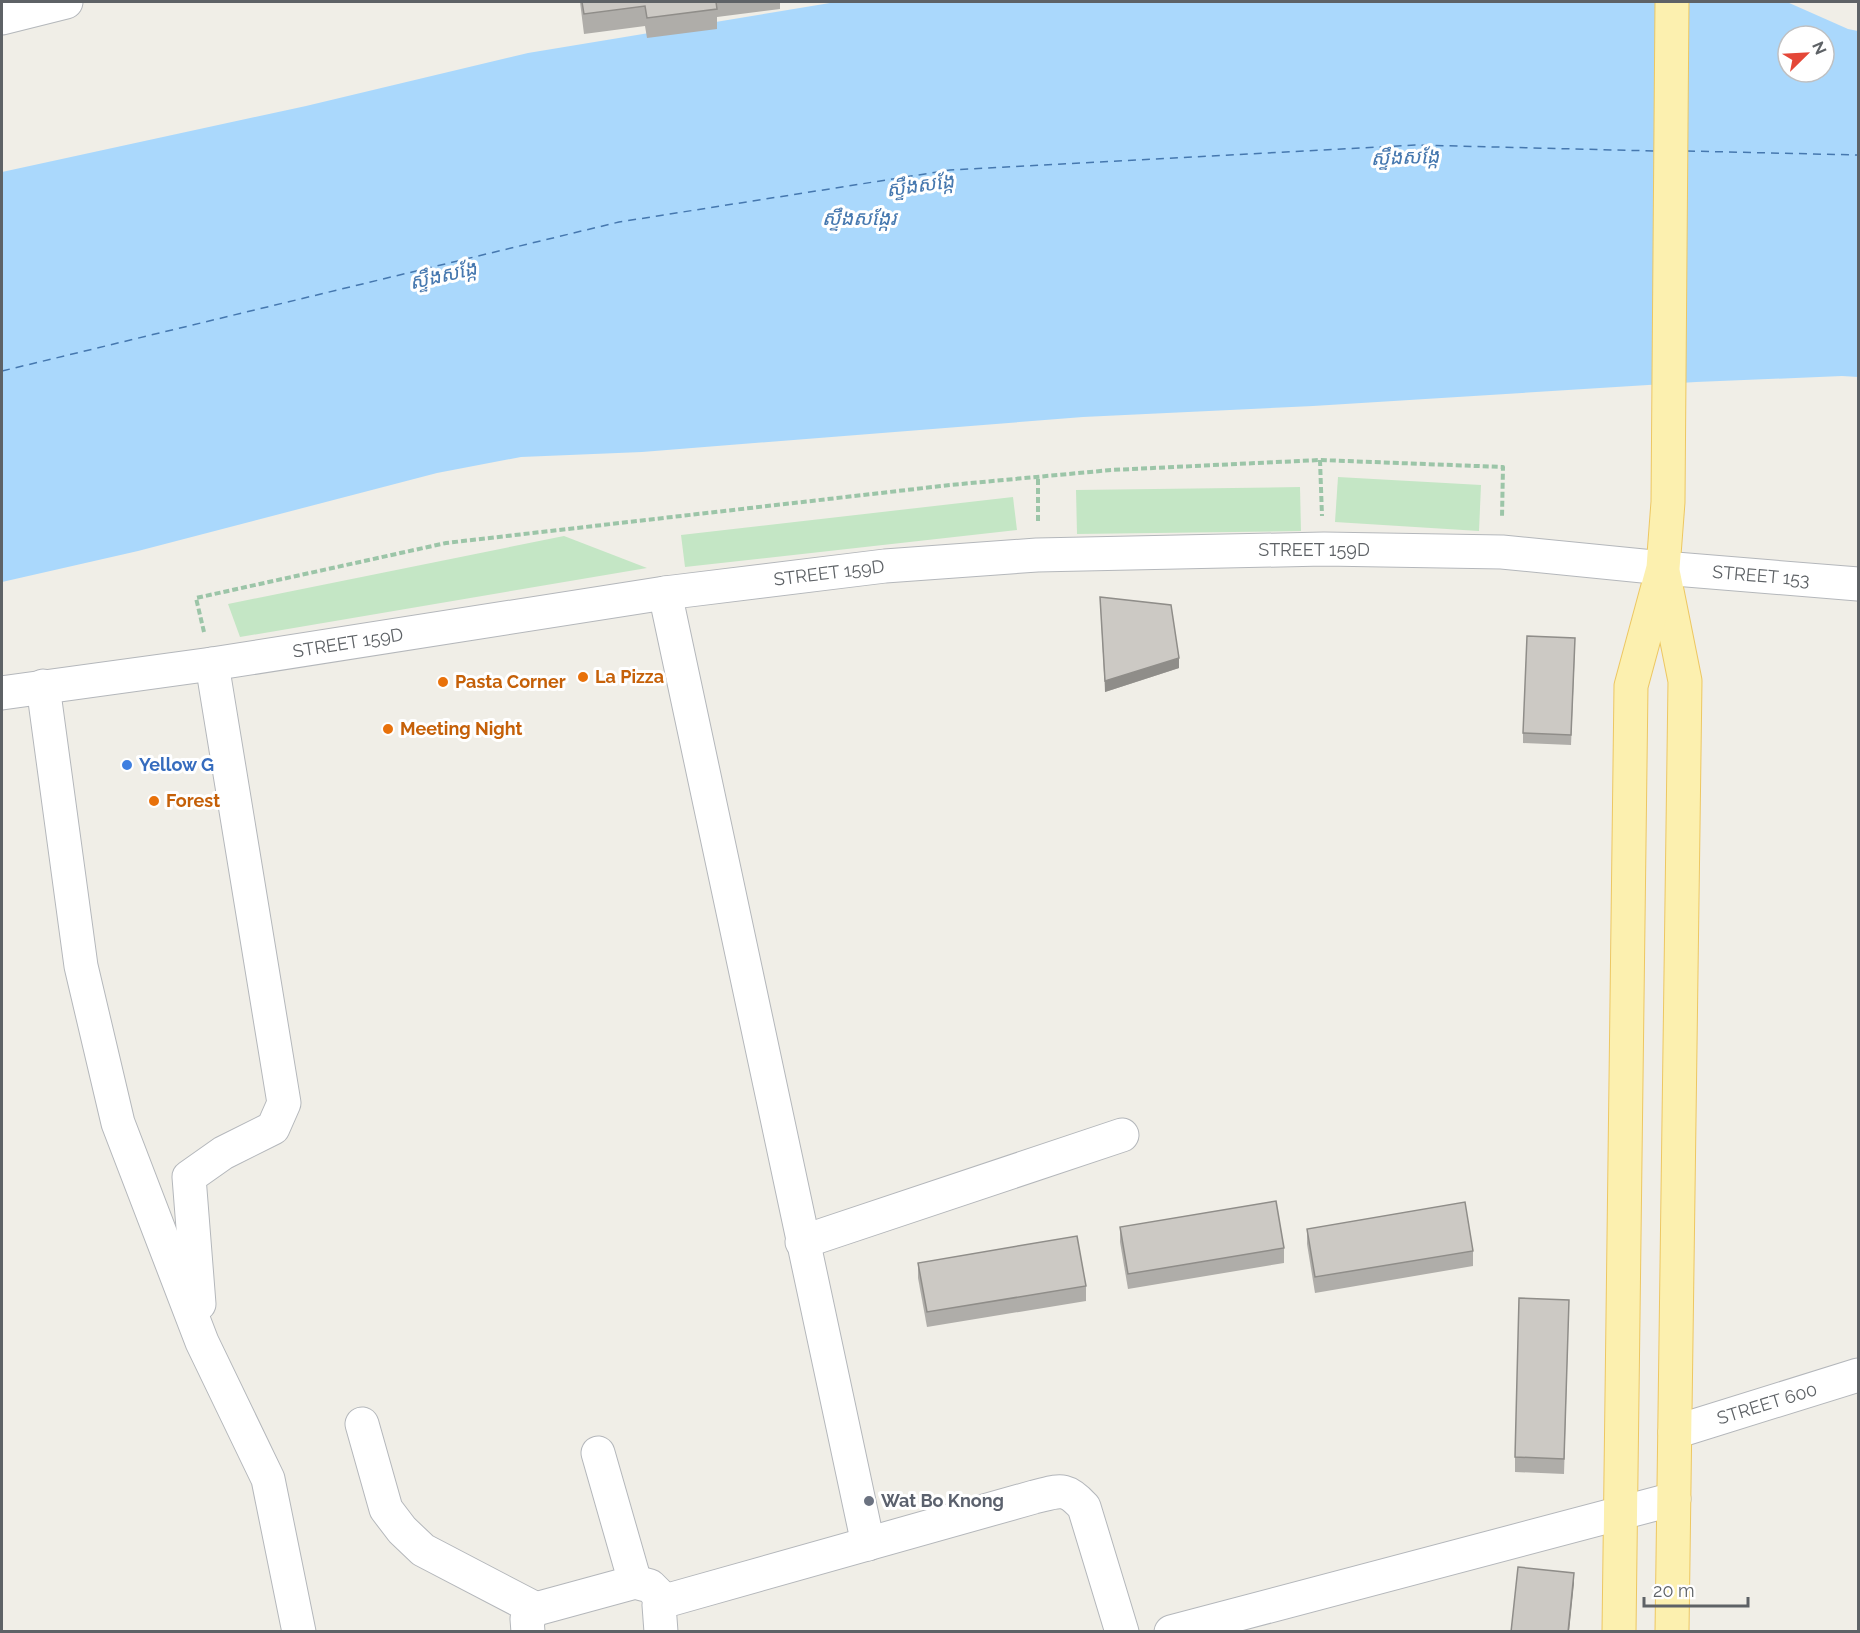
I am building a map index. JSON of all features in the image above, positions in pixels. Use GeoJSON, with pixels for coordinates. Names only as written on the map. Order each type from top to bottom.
{"type":"FeatureCollection","features":[{"type":"Feature","properties":{"kind":"main road"},"geometry":{"type":"LineString","coordinates":[[1619,1632],[1631,686],[1663,568],[1668,502],[1672,2]]}},
{"type":"Feature","properties":{"kind":"main road"},"geometry":{"type":"LineString","coordinates":[[1663,568],[1685,681],[1672,1632]]}},
{"type":"Feature","properties":{"kind":"street"},"geometry":{"type":"LineString","coordinates":[[2,18],[66,2]]}},
{"type":"Feature","properties":{"kind":"street","name":"STREET 159D"},"geometry":{"type":"LineString","coordinates":[[2,693],[212,664],[665,593],[885,566],[1037,555],[1323,549],[1502,552],[1663,568]]}},
{"type":"Feature","properties":{"kind":"street","name":"STREET 153"},"geometry":{"type":"LineString","coordinates":[[1663,568],[1858,584]]}},
{"type":"Feature","properties":{"kind":"street"},"geometry":{"type":"LineString","coordinates":[[665,593],[868,1544]]}},
{"type":"Feature","properties":{"kind":"street"},"geometry":{"type":"LineString","coordinates":[[202,1341],[189,1177],[223,1153],[273,1128],[284,1103],[212,664]]}},
{"type":"Feature","properties":{"kind":"street"},"geometry":{"type":"LineString","coordinates":[[43,686],[81,966],[118,1123],[202,1341],[268,1479],[299,1632]]}},
{"type":"Feature","properties":{"kind":"street"},"geometry":{"type":"LineString","coordinates":[[802,1242],[1122,1135]]}},
{"type":"Feature","properties":{"kind":"street","name":"STREET 600"},"geometry":{"type":"LineString","coordinates":[[1675,1432],[1858,1375]]}},
{"type":"Feature","properties":{"kind":"street"},"geometry":{"type":"LineString","coordinates":[[362,1424],[386,1509],[402,1530],[423,1550],[532,1620],[635,1582],[650,1586],[663,1616],[868,1544],[1034,1497],[1064,1491],[1074,1496],[1084,1507],[1122,1632]]}},
{"type":"Feature","properties":{"kind":"street"},"geometry":{"type":"LineString","coordinates":[[598,1453],[635,1582]]}},
{"type":"Feature","properties":{"kind":"street"},"geometry":{"type":"LineString","coordinates":[[1171,1632],[1674,1499]]}},
{"type":"Feature","properties":{"kind":"path"},"geometry":{"type":"LineString","coordinates":[[1320,460],[1323,549]]}},
{"type":"Feature","properties":{"kind":"path"},"geometry":{"type":"LineString","coordinates":[[212,664],[196,598],[446,543],[619,522],[1111,470],[1320,460],[1503,467],[1502,552]]}},
{"type":"Feature","properties":{"kind":"path"},"geometry":{"type":"LineString","coordinates":[[1037,555],[1038,477]]}},
{"type":"Feature","properties":{"kind":"green space"},"geometry":{"type":"Polygon","coordinates":[[[1338,477],[1481,485],[1479,531],[1335,522],[1338,477]]]}},
{"type":"Feature","properties":{"kind":"green space"},"geometry":{"type":"Polygon","coordinates":[[[1300,487],[1301,531],[1077,534],[1076,490],[1300,487]]]}},
{"type":"Feature","properties":{"kind":"green space"},"geometry":{"type":"Polygon","coordinates":[[[1013,497],[1017,530],[685,567],[681,535],[1013,497]]]}},
{"type":"Feature","properties":{"kind":"green space"},"geometry":{"type":"Polygon","coordinates":[[[564,536],[647,568],[240,637],[228,604],[564,536]]]}},
{"type":"Feature","properties":{"kind":"water","name":"ស្ទឹងសង្កែរ"},"geometry":{"type":"Polygon","coordinates":[[[836,2],[1787,2],[1848,29],[1858,31],[1858,377],[1696,382],[1313,406],[1083,417],[642,452],[521,457],[437,473],[138,551],[2,582],[2,172],[306,106],[528,53],[836,2]]]}},
{"type":"Feature","properties":{"kind":"building"},"geometry":{"type":"Polygon","coordinates":[[[582,2],[716,2],[717,9],[647,18],[645,6],[584,14],[582,2]]]}},
{"type":"Feature","properties":{"kind":"building"},"geometry":{"type":"Polygon","coordinates":[[[1100,597],[1171,605],[1179,658],[1105,681],[1100,597]]]}},
{"type":"Feature","properties":{"kind":"building"},"geometry":{"type":"Polygon","coordinates":[[[1527,636],[1575,638],[1571,735],[1523,733],[1527,636]]]}},
{"type":"Feature","properties":{"kind":"building"},"geometry":{"type":"Polygon","coordinates":[[[1276,1201],[1284,1248],[1128,1274],[1120,1227],[1276,1201]]]}},
{"type":"Feature","properties":{"kind":"building"},"geometry":{"type":"Polygon","coordinates":[[[1465,1202],[1473,1251],[1315,1277],[1307,1229],[1465,1202]]]}},
{"type":"Feature","properties":{"kind":"building"},"geometry":{"type":"Polygon","coordinates":[[[1077,1236],[1086,1286],[927,1312],[918,1263],[1077,1236]]]}},
{"type":"Feature","properties":{"kind":"building"},"geometry":{"type":"Polygon","coordinates":[[[1519,1298],[1569,1300],[1564,1459],[1515,1457],[1519,1298]]]}},
{"type":"Feature","properties":{"kind":"building"},"geometry":{"type":"Polygon","coordinates":[[[1518,1567],[1574,1573],[1568,1632],[1511,1632],[1518,1567]]]}},
{"type":"Feature","properties":{"kind":"ferry route"},"geometry":{"type":"LineString","coordinates":[[2,371],[619,222],[950,170],[1415,145],[1655,151]]}},
{"type":"Feature","properties":{"kind":"ferry route"},"geometry":{"type":"LineString","coordinates":[[1687,151],[1858,155]]}},
{"type":"Feature","properties":{"kind":"place","name":"La Pizza"},"geometry":{"type":"Point","coordinates":[583,677]}},
{"type":"Feature","properties":{"kind":"place","name":"Pasta Corner"},"geometry":{"type":"Point","coordinates":[443,682]}},
{"type":"Feature","properties":{"kind":"place","name":"Meeting Night"},"geometry":{"type":"Point","coordinates":[388,729]}},
{"type":"Feature","properties":{"kind":"place","name":"Yellow G"},"geometry":{"type":"Point","coordinates":[127,765]}},
{"type":"Feature","properties":{"kind":"place","name":"Forest"},"geometry":{"type":"Point","coordinates":[154,801]}},
{"type":"Feature","properties":{"kind":"place","name":"Wat Bo Knong"},"geometry":{"type":"Point","coordinates":[869,1501]}},
{"type":"Feature","properties":{"kind":"water label","name":"ស្ទឹងសង្កែ"},"geometry":{"type":"Point","coordinates":[1405,157]}},
{"type":"Feature","properties":{"kind":"water label","name":"ស្ទឹងសង្កែ"},"geometry":{"type":"Point","coordinates":[920,185]}},
{"type":"Feature","properties":{"kind":"water label","name":"ស្ទឹងសង្កែ"},"geometry":{"type":"Point","coordinates":[443,275]}}]}
